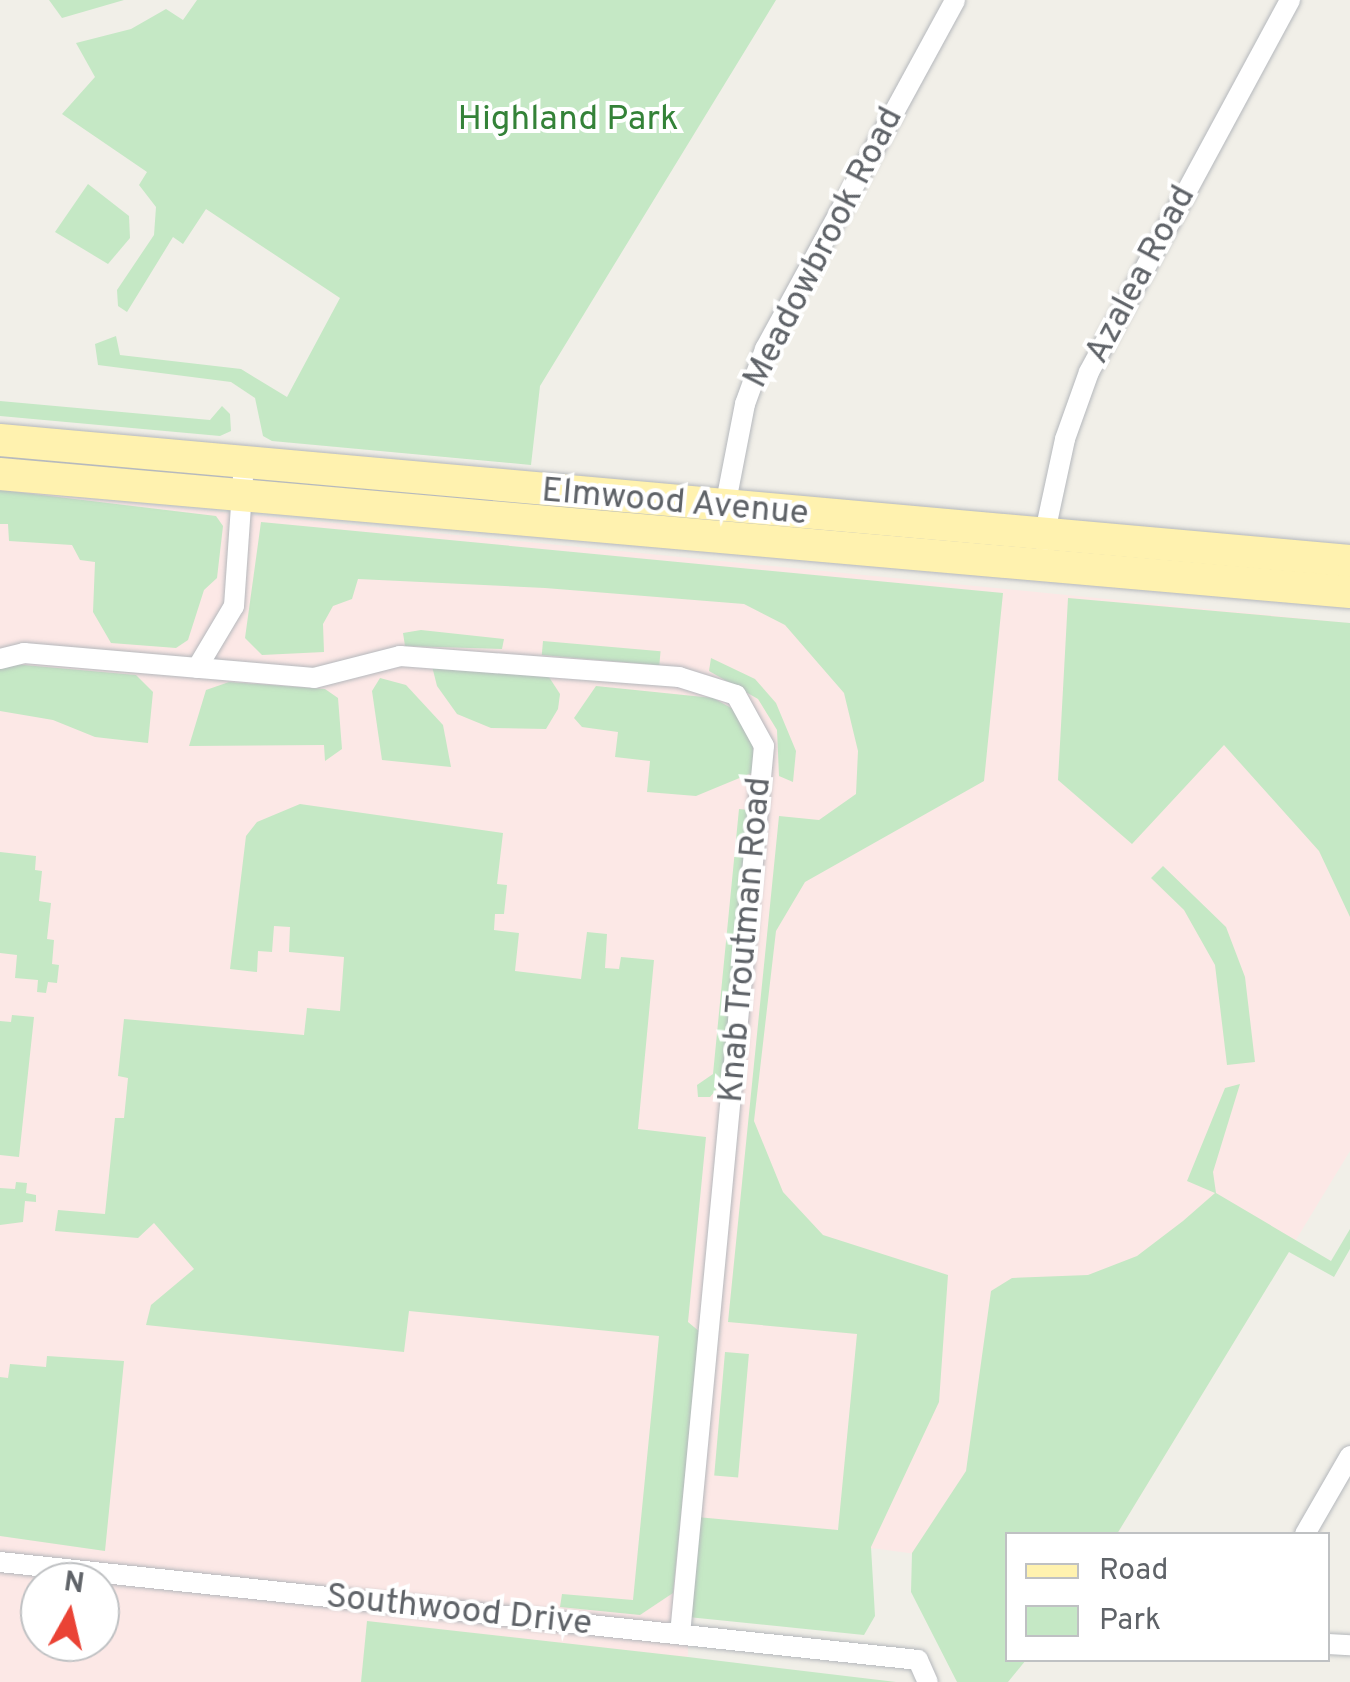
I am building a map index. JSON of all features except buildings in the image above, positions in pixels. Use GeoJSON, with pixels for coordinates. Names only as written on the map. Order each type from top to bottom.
{"type":"FeatureCollection","features":[{"type":"Feature","properties":{"kind":"main road","name":"Elmwood Avenue"},"geometry":{"type":"LineString","coordinates":[[0,440],[724,507],[1350,592]]}},
{"type":"Feature","properties":{"kind":"main road","name":"Elmwood Avenue"},"geometry":{"type":"LineString","coordinates":[[0,474],[242,498],[1041,552],[1350,561]]}},
{"type":"Feature","properties":{"kind":"street","name":"Meadowbrook Road"},"geometry":{"type":"LineString","coordinates":[[724,507],[745,404],[765,349],[955,0]]}},
{"type":"Feature","properties":{"kind":"street","name":"Azalea Road"},"geometry":{"type":"LineString","coordinates":[[1041,552],[1065,439],[1089,372],[1290,0]]}},
{"type":"Feature","properties":{"kind":"street"},"geometry":{"type":"LineString","coordinates":[[197,668],[234,606],[244,464]]}},
{"type":"Feature","properties":{"kind":"street","name":"Knab Troutman Road"},"geometry":{"type":"LineString","coordinates":[[0,659],[24,653],[314,678],[400,656],[679,677],[736,695],[764,746],[680,1634]]}},
{"type":"Feature","properties":{"kind":"street"},"geometry":{"type":"LineString","coordinates":[[1307,1532],[1350,1456]]}},
{"type":"Feature","properties":{"kind":"street","name":"Southwood Drive"},"geometry":{"type":"LineString","coordinates":[[0,1562],[918,1660],[928,1682]]}},
{"type":"Feature","properties":{"kind":"shaded area"},"geometry":{"type":"Polygon","coordinates":[[[0,490],[1350,623],[1350,1151],[1118,1532],[1005,1532],[1005,1566],[871,1548],[688,1617],[688,1682],[361,1676],[360,1682],[0,1682],[0,490]]]}},
{"type":"Feature","properties":{"kind":"green space"},"geometry":{"type":"Polygon","coordinates":[[[49,0],[124,0],[62,18],[49,0]]]}},
{"type":"Feature","properties":{"kind":"green space","name":"Highland Park"},"geometry":{"type":"Polygon","coordinates":[[[197,0],[776,0],[540,386],[531,465],[272,441],[263,436],[255,398],[231,382],[98,365],[95,344],[116,336],[120,355],[241,369],[287,397],[340,298],[206,209],[183,244],[173,237],[127,312],[118,306],[117,290],[154,235],[156,207],[139,185],[147,172],[62,114],[95,77],[76,43],[131,29],[166,9],[183,20],[197,0]]]}},
{"type":"Feature","properties":{"kind":"green space"},"geometry":{"type":"Polygon","coordinates":[[[88,184],[129,216],[130,238],[108,264],[55,232],[88,184]]]}},
{"type":"Feature","properties":{"kind":"green space"},"geometry":{"type":"Polygon","coordinates":[[[0,401],[210,420],[222,406],[230,414],[231,431],[220,436],[0,416],[0,401]]]}},
{"type":"Feature","properties":{"kind":"green space"},"geometry":{"type":"Polygon","coordinates":[[[0,490],[216,516],[223,526],[217,578],[204,590],[188,640],[176,648],[111,643],[93,612],[95,562],[80,560],[72,545],[9,541],[8,524],[0,524],[0,490]]]}},
{"type":"Feature","properties":{"kind":"green space"},"geometry":{"type":"Polygon","coordinates":[[[261,522],[1003,593],[984,781],[805,882],[776,931],[754,1121],[783,1192],[823,1235],[948,1275],[939,1402],[871,1547],[875,1616],[864,1635],[688,1617],[697,1517],[838,1530],[857,1334],[728,1322],[779,816],[819,820],[856,794],[858,751],[844,693],[785,625],[744,604],[545,588],[358,579],[352,599],[333,606],[323,624],[324,652],[262,655],[245,638],[261,522]]]}},
{"type":"Feature","properties":{"kind":"green space"},"geometry":{"type":"Polygon","coordinates":[[[1068,598],[1350,623],[1350,917],[1319,851],[1224,745],[1132,844],[1058,780],[1068,598]]]}},
{"type":"Feature","properties":{"kind":"green space"},"geometry":{"type":"Polygon","coordinates":[[[421,630],[504,639],[502,649],[405,646],[403,633],[421,630]]]}},
{"type":"Feature","properties":{"kind":"green space"},"geometry":{"type":"Polygon","coordinates":[[[543,641],[661,651],[659,665],[542,655],[543,641]]]}},
{"type":"Feature","properties":{"kind":"green space"},"geometry":{"type":"Polygon","coordinates":[[[711,658],[755,679],[776,703],[796,751],[793,782],[779,776],[777,730],[758,699],[709,671],[711,658]]]}},
{"type":"Feature","properties":{"kind":"green space"},"geometry":{"type":"Polygon","coordinates":[[[0,666],[136,675],[153,692],[148,743],[95,737],[53,720],[0,711],[0,666]]]}},
{"type":"Feature","properties":{"kind":"green space"},"geometry":{"type":"Polygon","coordinates":[[[432,666],[549,677],[560,694],[558,709],[546,729],[491,728],[457,714],[437,686],[432,666]]]}},
{"type":"Feature","properties":{"kind":"green space"},"geometry":{"type":"Polygon","coordinates":[[[380,678],[406,685],[443,725],[451,767],[382,760],[372,691],[380,678]]]}},
{"type":"Feature","properties":{"kind":"green space"},"geometry":{"type":"Polygon","coordinates":[[[229,682],[325,689],[338,698],[342,749],[325,761],[324,745],[189,746],[206,690],[229,682]]]}},
{"type":"Feature","properties":{"kind":"green space"},"geometry":{"type":"Polygon","coordinates":[[[596,686],[713,698],[735,710],[753,741],[754,772],[696,796],[647,792],[650,761],[615,757],[618,732],[582,727],[574,718],[596,686]]]}},
{"type":"Feature","properties":{"kind":"green space"},"geometry":{"type":"Polygon","coordinates":[[[300,804],[503,833],[497,884],[507,885],[504,914],[495,914],[494,930],[519,933],[515,971],[581,979],[587,932],[607,934],[605,968],[619,969],[621,957],[654,960],[638,1129],[706,1137],[688,1322],[700,1332],[673,1593],[640,1615],[560,1607],[562,1594],[633,1600],[659,1336],[409,1311],[404,1352],[146,1325],[151,1305],[194,1269],[154,1223],[138,1238],[55,1231],[58,1210],[105,1214],[115,1118],[124,1118],[128,1078],[118,1076],[124,1019],[304,1035],[307,1008],[340,1011],[344,957],[289,952],[290,927],[274,926],[272,952],[258,951],[257,972],[230,969],[246,836],[257,822],[300,804]]]}},
{"type":"Feature","properties":{"kind":"green space"},"geometry":{"type":"Polygon","coordinates":[[[739,809],[749,810],[722,1083],[710,1097],[698,1097],[697,1085],[713,1074],[739,809]]]}},
{"type":"Feature","properties":{"kind":"green space"},"geometry":{"type":"Polygon","coordinates":[[[0,852],[36,856],[35,870],[42,871],[39,901],[51,903],[47,939],[54,940],[52,964],[59,965],[57,983],[48,982],[46,993],[37,992],[38,980],[15,978],[17,955],[0,953],[0,852]]]}},
{"type":"Feature","properties":{"kind":"green space"},"geometry":{"type":"Polygon","coordinates":[[[1163,866],[1226,927],[1245,977],[1255,1062],[1227,1065],[1215,965],[1184,910],[1151,878],[1163,866]]]}},
{"type":"Feature","properties":{"kind":"green space"},"geometry":{"type":"Polygon","coordinates":[[[12,1015],[34,1017],[19,1157],[0,1155],[0,1021],[11,1022],[12,1015]]]}},
{"type":"Feature","properties":{"kind":"green space"},"geometry":{"type":"Polygon","coordinates":[[[1240,1084],[1213,1172],[1216,1193],[1331,1261],[1350,1229],[1350,1249],[1334,1277],[1289,1252],[1118,1532],[1005,1532],[1005,1662],[1024,1662],[1008,1682],[957,1682],[911,1592],[912,1553],[966,1471],[991,1291],[1012,1278],[1088,1275],[1137,1256],[1183,1221],[1215,1193],[1187,1181],[1225,1088],[1240,1084]]]}},
{"type":"Feature","properties":{"kind":"green space"},"geometry":{"type":"Polygon","coordinates":[[[16,1182],[27,1183],[26,1193],[36,1195],[36,1202],[25,1201],[23,1222],[0,1225],[0,1188],[15,1189],[16,1182]]]}},
{"type":"Feature","properties":{"kind":"green space"},"geometry":{"type":"Polygon","coordinates":[[[725,1352],[749,1354],[738,1478],[714,1476],[725,1352]]]}},
{"type":"Feature","properties":{"kind":"green space"},"geometry":{"type":"Polygon","coordinates":[[[47,1356],[124,1361],[105,1551],[0,1536],[0,1377],[8,1378],[10,1364],[46,1367],[47,1356]]]}},
{"type":"Feature","properties":{"kind":"green space"},"geometry":{"type":"Polygon","coordinates":[[[367,1621],[688,1657],[896,1682],[361,1682],[367,1621]]]}}]}
